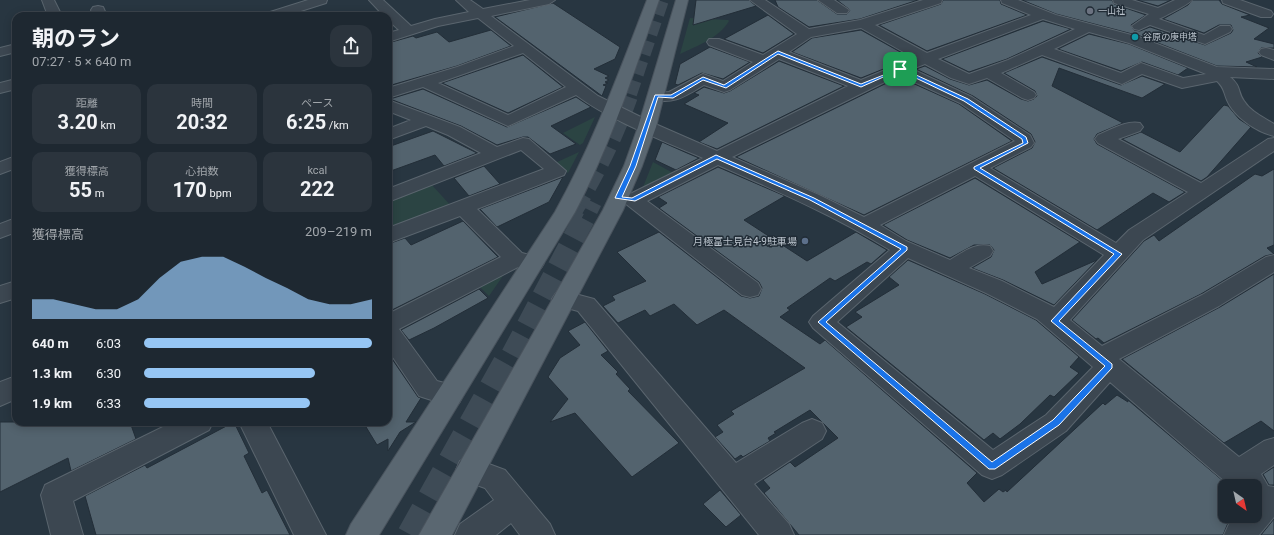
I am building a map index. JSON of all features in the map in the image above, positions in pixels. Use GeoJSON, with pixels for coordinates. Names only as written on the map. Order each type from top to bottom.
{"type":"FeatureCollection","features":[{"type":"Feature","properties":{"kind":"main road"},"geometry":{"type":"LineString","coordinates":[[362,535],[450,395],[524,261],[565,212],[586,172],[613,110],[652,0]]}},
{"type":"Feature","properties":{"kind":"main road"},"geometry":{"type":"LineString","coordinates":[[435,535],[564,299],[625,199],[633,166],[656,96],[682,0]]}},
{"type":"Feature","properties":{"kind":"street"},"geometry":{"type":"LineString","coordinates":[[48,0],[53,12]]}},
{"type":"Feature","properties":{"kind":"street"},"geometry":{"type":"LineString","coordinates":[[276,12],[321,0]]}},
{"type":"Feature","properties":{"kind":"street"},"geometry":{"type":"LineString","coordinates":[[375,0],[388,12]]}},
{"type":"Feature","properties":{"kind":"street"},"geometry":{"type":"LineString","coordinates":[[462,0],[478,14],[592,99],[647,127],[812,199],[864,225],[905,249],[994,287],[1045,313],[1245,479]]}},
{"type":"Feature","properties":{"kind":"street"},"geometry":{"type":"LineString","coordinates":[[392,37],[435,23],[549,0]]}},
{"type":"Feature","properties":{"kind":"street"},"geometry":{"type":"LineString","coordinates":[[756,0],[807,34]]}},
{"type":"Feature","properties":{"kind":"street"},"geometry":{"type":"LineString","coordinates":[[824,0],[842,10]]}},
{"type":"Feature","properties":{"kind":"street"},"geometry":{"type":"LineString","coordinates":[[656,96],[672,97],[703,79],[724,87],[807,34],[862,24],[936,0]]}},
{"type":"Feature","properties":{"kind":"street"},"geometry":{"type":"LineString","coordinates":[[1007,0],[1042,15],[1123,37],[1218,74],[1231,86],[1235,101],[1245,114],[1274,131]]}},
{"type":"Feature","properties":{"kind":"street"},"geometry":{"type":"LineString","coordinates":[[1119,0],[1155,11],[1205,40],[1225,29]]}},
{"type":"Feature","properties":{"kind":"street"},"geometry":{"type":"LineString","coordinates":[[1228,0],[1266,14]]}},
{"type":"Feature","properties":{"kind":"street"},"geometry":{"type":"LineString","coordinates":[[1123,37],[1155,11],[1180,2]]}},
{"type":"Feature","properties":{"kind":"street"},"geometry":{"type":"LineString","coordinates":[[750,289],[625,199],[716,157],[861,86],[900,69],[1042,15]]}},
{"type":"Feature","properties":{"kind":"street"},"geometry":{"type":"LineString","coordinates":[[392,16],[408,31]]}},
{"type":"Feature","properties":{"kind":"street"},"geometry":{"type":"LineString","coordinates":[[862,24],[956,75],[969,79],[1043,50],[1087,28]]}},
{"type":"Feature","properties":{"kind":"street"},"geometry":{"type":"LineString","coordinates":[[714,42],[771,57],[861,86]]}},
{"type":"Feature","properties":{"kind":"street"},"geometry":{"type":"LineString","coordinates":[[392,92],[524,48]]}},
{"type":"Feature","properties":{"kind":"street"},"geometry":{"type":"LineString","coordinates":[[0,52],[12,49]]}},
{"type":"Feature","properties":{"kind":"street"},"geometry":{"type":"LineString","coordinates":[[1043,50],[1122,79],[1141,68],[1182,83],[1218,74],[1274,74]]}},
{"type":"Feature","properties":{"kind":"street"},"geometry":{"type":"LineString","coordinates":[[864,225],[1025,143],[1024,138],[966,100],[900,69]]}},
{"type":"Feature","properties":{"kind":"street"},"geometry":{"type":"LineString","coordinates":[[988,72],[1028,95]]}},
{"type":"Feature","properties":{"kind":"street"},"geometry":{"type":"LineString","coordinates":[[424,82],[508,121],[577,88]]}},
{"type":"Feature","properties":{"kind":"street"},"geometry":{"type":"LineString","coordinates":[[0,88],[12,85]]}},
{"type":"Feature","properties":{"kind":"street"},"geometry":{"type":"LineString","coordinates":[[392,107],[454,131],[497,154]]}},
{"type":"Feature","properties":{"kind":"street"},"geometry":{"type":"LineString","coordinates":[[392,133],[427,120]]}},
{"type":"Feature","properties":{"kind":"street"},"geometry":{"type":"LineString","coordinates":[[1134,127],[1104,139],[1200,191]]}},
{"type":"Feature","properties":{"kind":"street"},"geometry":{"type":"LineString","coordinates":[[392,194],[523,143],[557,172],[392,235]]}},
{"type":"Feature","properties":{"kind":"street"},"geometry":{"type":"LineString","coordinates":[[1055,321],[1136,235],[1274,143]]}},
{"type":"Feature","properties":{"kind":"street"},"geometry":{"type":"LineString","coordinates":[[0,168],[12,164]]}},
{"type":"Feature","properties":{"kind":"street"},"geometry":{"type":"LineString","coordinates":[[976,168],[1118,254]]}},
{"type":"Feature","properties":{"kind":"street"},"geometry":{"type":"LineString","coordinates":[[392,322],[524,261],[464,208]]}},
{"type":"Feature","properties":{"kind":"street"},"geometry":{"type":"LineString","coordinates":[[0,231],[12,226]]}},
{"type":"Feature","properties":{"kind":"street"},"geometry":{"type":"LineString","coordinates":[[905,249],[821,322],[992,466],[1056,423],[1105,362],[1196,308],[1247,280],[1274,262]]}},
{"type":"Feature","properties":{"kind":"street"},"geometry":{"type":"LineString","coordinates":[[952,268],[982,251]]}},
{"type":"Feature","properties":{"kind":"street"},"geometry":{"type":"LineString","coordinates":[[0,295],[12,290]]}},
{"type":"Feature","properties":{"kind":"street"},"geometry":{"type":"LineString","coordinates":[[564,299],[586,305],[778,535]]}},
{"type":"Feature","properties":{"kind":"street"},"geometry":{"type":"LineString","coordinates":[[392,337],[428,388],[450,395]]}},
{"type":"Feature","properties":{"kind":"street"},"geometry":{"type":"LineString","coordinates":[[0,395],[12,388]]}},
{"type":"Feature","properties":{"kind":"street"},"geometry":{"type":"LineString","coordinates":[[67,535],[56,496],[191,426]]}},
{"type":"Feature","properties":{"kind":"street"},"geometry":{"type":"LineString","coordinates":[[255,426],[310,535]]}},
{"type":"Feature","properties":{"kind":"street"},"geometry":{"type":"LineString","coordinates":[[733,481],[812,431]]}},
{"type":"Feature","properties":{"kind":"street"},"geometry":{"type":"LineString","coordinates":[[1262,480],[1274,450]]}},
{"type":"Feature","properties":{"kind":"street"},"geometry":{"type":"LineString","coordinates":[[470,470],[495,479],[539,535]]}},
{"type":"Feature","properties":{"kind":"street"},"geometry":{"type":"LineString","coordinates":[[471,535],[514,503]]}},
{"type":"Feature","properties":{"kind":"street"},"geometry":{"type":"LineString","coordinates":[[1240,535],[1245,523]]}},
{"type":"Feature","properties":{"kind":"green space"},"geometry":{"type":"Polygon","coordinates":[[[690,18],[729,21],[714,37],[680,54],[690,18]]]}},
{"type":"Feature","properties":{"kind":"green space"},"geometry":{"type":"Polygon","coordinates":[[[595,117],[583,143],[580,145],[563,133],[595,117]]]}},
{"type":"Feature","properties":{"kind":"green space"},"geometry":{"type":"Polygon","coordinates":[[[579,152],[568,173],[555,163],[579,152]]]}},
{"type":"Feature","properties":{"kind":"green space"},"geometry":{"type":"Polygon","coordinates":[[[653,162],[675,174],[641,192],[653,162]]]}},
{"type":"Feature","properties":{"kind":"green space"},"geometry":{"type":"Polygon","coordinates":[[[431,184],[453,208],[392,231],[392,200],[431,184]]]}},
{"type":"Feature","properties":{"kind":"green space"},"geometry":{"type":"Polygon","coordinates":[[[507,270],[489,296],[478,285],[507,270]]]}},
{"type":"Feature","properties":{"kind":"building"},"geometry":{"type":"Polygon","coordinates":[[[696,0],[749,0],[756,6],[693,25],[696,0]]]}},
{"type":"Feature","properties":{"kind":"building"},"geometry":{"type":"Polygon","coordinates":[[[775,0],[817,0],[837,14],[847,14],[850,10],[837,0],[918,0],[860,19],[809,27],[778,7],[775,0]]]}},
{"type":"Feature","properties":{"kind":"building"},"geometry":{"type":"Polygon","coordinates":[[[943,0],[1000,0],[1001,4],[1027,15],[927,51],[879,25],[941,4],[943,0]]]}},
{"type":"Feature","properties":{"kind":"building"},"geometry":{"type":"Polygon","coordinates":[[[1022,0],[1112,0],[1114,4],[1146,15],[1131,25],[1134,30],[1140,31],[1150,27],[1205,45],[1231,33],[1233,30],[1231,25],[1219,25],[1204,33],[1163,19],[1188,5],[1193,0],[1219,0],[1222,4],[1250,15],[1241,17],[1269,28],[1254,39],[1274,44],[1274,48],[1261,48],[1258,53],[1262,57],[1246,62],[1257,67],[1217,66],[1140,36],[1056,14],[1022,0]]]}},
{"type":"Feature","properties":{"kind":"building"},"geometry":{"type":"Polygon","coordinates":[[[1137,0],[1171,0],[1158,6],[1137,0]]]}},
{"type":"Feature","properties":{"kind":"building"},"geometry":{"type":"Polygon","coordinates":[[[553,3],[620,47],[615,59],[594,69],[609,76],[605,78],[609,80],[605,82],[608,83],[603,85],[606,86],[602,96],[495,17],[553,3]]]}},
{"type":"Feature","properties":{"kind":"building"},"geometry":{"type":"Polygon","coordinates":[[[768,15],[794,34],[763,53],[724,39],[768,15]]]}},
{"type":"Feature","properties":{"kind":"building"},"geometry":{"type":"Polygon","coordinates":[[[1043,21],[1071,29],[1007,59],[969,72],[942,59],[1043,21]]]}},
{"type":"Feature","properties":{"kind":"building"},"geometry":{"type":"Polygon","coordinates":[[[491,30],[511,46],[457,66],[392,85],[392,42],[413,36],[416,38],[437,32],[449,42],[491,30]]]}},
{"type":"Feature","properties":{"kind":"building"},"geometry":{"type":"Polygon","coordinates":[[[861,30],[911,58],[861,78],[792,52],[812,38],[861,30]]]}},
{"type":"Feature","properties":{"kind":"building"},"geometry":{"type":"Polygon","coordinates":[[[1089,34],[1129,44],[1188,68],[1178,75],[1142,62],[1121,71],[1058,49],[1089,34]]]}},
{"type":"Feature","properties":{"kind":"building"},"geometry":{"type":"Polygon","coordinates":[[[710,47],[750,62],[723,79],[702,73],[678,85],[675,84],[680,64],[710,47]]]}},
{"type":"Feature","properties":{"kind":"building"},"geometry":{"type":"Polygon","coordinates":[[[523,55],[563,87],[508,113],[442,83],[523,55]]]}},
{"type":"Feature","properties":{"kind":"building"},"geometry":{"type":"Polygon","coordinates":[[[1042,57],[1121,85],[1142,76],[1165,84],[1142,98],[1059,68],[1052,86],[1123,123],[1097,134],[1094,139],[1097,144],[1185,192],[1169,202],[1153,193],[1097,230],[993,168],[1032,148],[1035,142],[1031,134],[973,96],[916,69],[925,66],[950,79],[969,85],[987,80],[1021,99],[1028,101],[1037,96],[1035,91],[1004,73],[1042,57]]]}},
{"type":"Feature","properties":{"kind":"building"},"geometry":{"type":"Polygon","coordinates":[[[779,61],[844,86],[717,149],[699,142],[728,123],[684,104],[699,95],[694,93],[704,87],[724,93],[730,91],[779,61]]]}},
{"type":"Feature","properties":{"kind":"building"},"geometry":{"type":"Polygon","coordinates":[[[899,77],[959,104],[1012,141],[864,215],[736,157],[899,77]]]}},
{"type":"Feature","properties":{"kind":"building"},"geometry":{"type":"Polygon","coordinates":[[[423,89],[507,127],[576,97],[591,107],[551,126],[576,144],[550,154],[528,137],[523,137],[497,145],[461,126],[392,100],[392,98],[423,89]]]}},
{"type":"Feature","properties":{"kind":"building"},"geometry":{"type":"Polygon","coordinates":[[[1224,105],[1228,106],[1239,119],[1251,127],[1207,177],[1201,181],[1122,139],[1141,132],[1180,152],[1224,105]]]}},
{"type":"Feature","properties":{"kind":"building"},"geometry":{"type":"Polygon","coordinates":[[[433,131],[477,153],[444,166],[435,155],[392,171],[392,146],[433,131]]]}},
{"type":"Feature","properties":{"kind":"building"},"geometry":{"type":"Polygon","coordinates":[[[662,142],[699,158],[676,170],[655,160],[662,142]]]}},
{"type":"Feature","properties":{"kind":"building"},"geometry":{"type":"Polygon","coordinates":[[[484,166],[500,184],[469,196],[454,178],[484,166]]]}},
{"type":"Feature","properties":{"kind":"building"},"geometry":{"type":"Polygon","coordinates":[[[718,167],[785,196],[744,220],[807,261],[856,232],[887,250],[871,264],[867,262],[835,281],[830,278],[787,308],[790,310],[780,317],[820,344],[825,340],[977,473],[967,483],[984,502],[999,489],[1003,492],[1006,490],[1007,492],[1103,403],[1105,405],[1117,395],[1128,402],[1128,400],[1221,479],[1218,479],[1218,523],[1228,523],[1223,535],[799,535],[764,493],[770,488],[763,480],[790,462],[795,467],[838,438],[810,410],[774,432],[776,433],[768,438],[770,441],[743,457],[741,455],[735,459],[715,437],[723,432],[717,425],[734,414],[731,411],[805,368],[724,310],[697,325],[674,304],[650,316],[645,310],[618,323],[603,306],[615,300],[612,296],[646,281],[617,252],[659,232],[741,296],[750,298],[759,296],[762,288],[759,282],[659,208],[667,203],[658,197],[718,167]]]}},
{"type":"Feature","properties":{"kind":"building"},"geometry":{"type":"Polygon","coordinates":[[[1274,169],[1274,245],[1267,248],[1274,254],[1265,256],[1201,294],[1104,343],[1098,338],[1096,339],[1072,320],[1144,241],[1154,235],[1159,241],[1255,174],[1262,176],[1274,169]]]}},
{"type":"Feature","properties":{"kind":"building"},"geometry":{"type":"Polygon","coordinates":[[[563,177],[549,202],[497,227],[480,209],[563,177]]]}},
{"type":"Feature","properties":{"kind":"building"},"geometry":{"type":"Polygon","coordinates":[[[975,178],[1080,242],[1035,272],[1042,284],[1097,260],[1054,305],[1003,280],[972,268],[991,257],[994,250],[990,245],[974,245],[950,258],[907,240],[883,225],[975,178]]]}},
{"type":"Feature","properties":{"kind":"building"},"geometry":{"type":"Polygon","coordinates":[[[463,221],[498,257],[392,310],[392,243],[405,238],[411,245],[463,221]]]}},
{"type":"Feature","properties":{"kind":"building"},"geometry":{"type":"Polygon","coordinates":[[[908,260],[985,294],[1036,320],[1079,357],[1070,367],[1079,373],[1054,397],[1050,395],[1020,424],[1000,439],[993,433],[984,440],[846,327],[862,317],[855,312],[899,285],[889,277],[908,260]]]}},
{"type":"Feature","properties":{"kind":"building"},"geometry":{"type":"Polygon","coordinates":[[[1274,274],[1274,431],[1261,421],[1224,443],[1122,359],[1220,307],[1274,274]]]}},
{"type":"Feature","properties":{"kind":"building"},"geometry":{"type":"Polygon","coordinates":[[[479,289],[488,298],[434,328],[409,340],[401,330],[479,289]]]}},
{"type":"Feature","properties":{"kind":"building"},"geometry":{"type":"Polygon","coordinates":[[[585,322],[608,351],[601,355],[618,372],[616,374],[630,389],[628,391],[679,443],[632,477],[575,413],[550,422],[568,399],[548,377],[560,358],[580,345],[568,331],[585,322]]]}},
{"type":"Feature","properties":{"kind":"building"},"geometry":{"type":"Polygon","coordinates":[[[392,359],[418,397],[421,398],[406,422],[416,422],[400,432],[388,451],[388,439],[377,445],[365,426],[392,426],[392,359]]]}},
{"type":"Feature","properties":{"kind":"building"},"geometry":{"type":"Polygon","coordinates":[[[0,422],[12,422],[12,426],[131,426],[136,439],[71,471],[68,458],[0,492],[0,422]]]}},
{"type":"Feature","properties":{"kind":"building"},"geometry":{"type":"Polygon","coordinates":[[[226,426],[236,426],[249,453],[244,456],[262,493],[267,490],[290,535],[96,535],[85,496],[145,465],[147,468],[226,426]]]}},
{"type":"Feature","properties":{"kind":"building"},"geometry":{"type":"Polygon","coordinates":[[[1274,467],[1274,485],[1269,485],[1263,474],[1274,467]]]}},
{"type":"Feature","properties":{"kind":"building"},"geometry":{"type":"Polygon","coordinates":[[[720,490],[741,515],[726,527],[703,504],[720,490]]]}},
{"type":"Feature","properties":{"kind":"building"},"geometry":{"type":"Polygon","coordinates":[[[1274,519],[1274,535],[1261,535],[1274,519]]]}},
{"type":"Feature","properties":{"kind":"tunnel"},"geometry":{"type":"LineString","coordinates":[[630,94],[662,0]]}},
{"type":"Feature","properties":{"kind":"tunnel"},"geometry":{"type":"LineString","coordinates":[[574,210],[605,153],[630,93]]}},
{"type":"Feature","properties":{"kind":"tunnel"},"geometry":{"type":"LineString","coordinates":[[589,210],[593,202]]}},
{"type":"Feature","properties":{"kind":"tunnel"},"geometry":{"type":"LineString","coordinates":[[571,215],[574,209]]}},
{"type":"Feature","properties":{"kind":"tunnel"},"geometry":{"type":"LineString","coordinates":[[512,355],[589,209]]}},
{"type":"Feature","properties":{"kind":"tunnel"},"geometry":{"type":"LineString","coordinates":[[411,535],[512,354]]}},
{"type":"Feature","properties":{"kind":"place","name":"一山社"},"geometry":{"type":"Point","coordinates":[1090,11]}},
{"type":"Feature","properties":{"kind":"place","name":"谷原の庚申塔"},"geometry":{"type":"Point","coordinates":[1135,37]}},
{"type":"Feature","properties":{"kind":"place","name":"月極富士見台4-9駐車場"},"geometry":{"type":"Point","coordinates":[805,241]}},
{"type":"Feature","properties":{"kind":"route"},"geometry":{"type":"LineString","coordinates":[[778,53],[861,86],[900,69],[966,100],[1024,138],[1025,143],[976,168],[1118,254],[1055,321],[1110,366],[1056,423],[992,466],[821,322],[905,249],[864,225],[812,199],[716,157],[633,200],[618,198],[633,166],[656,96],[672,97],[703,79],[724,87],[778,53]]}}]}
